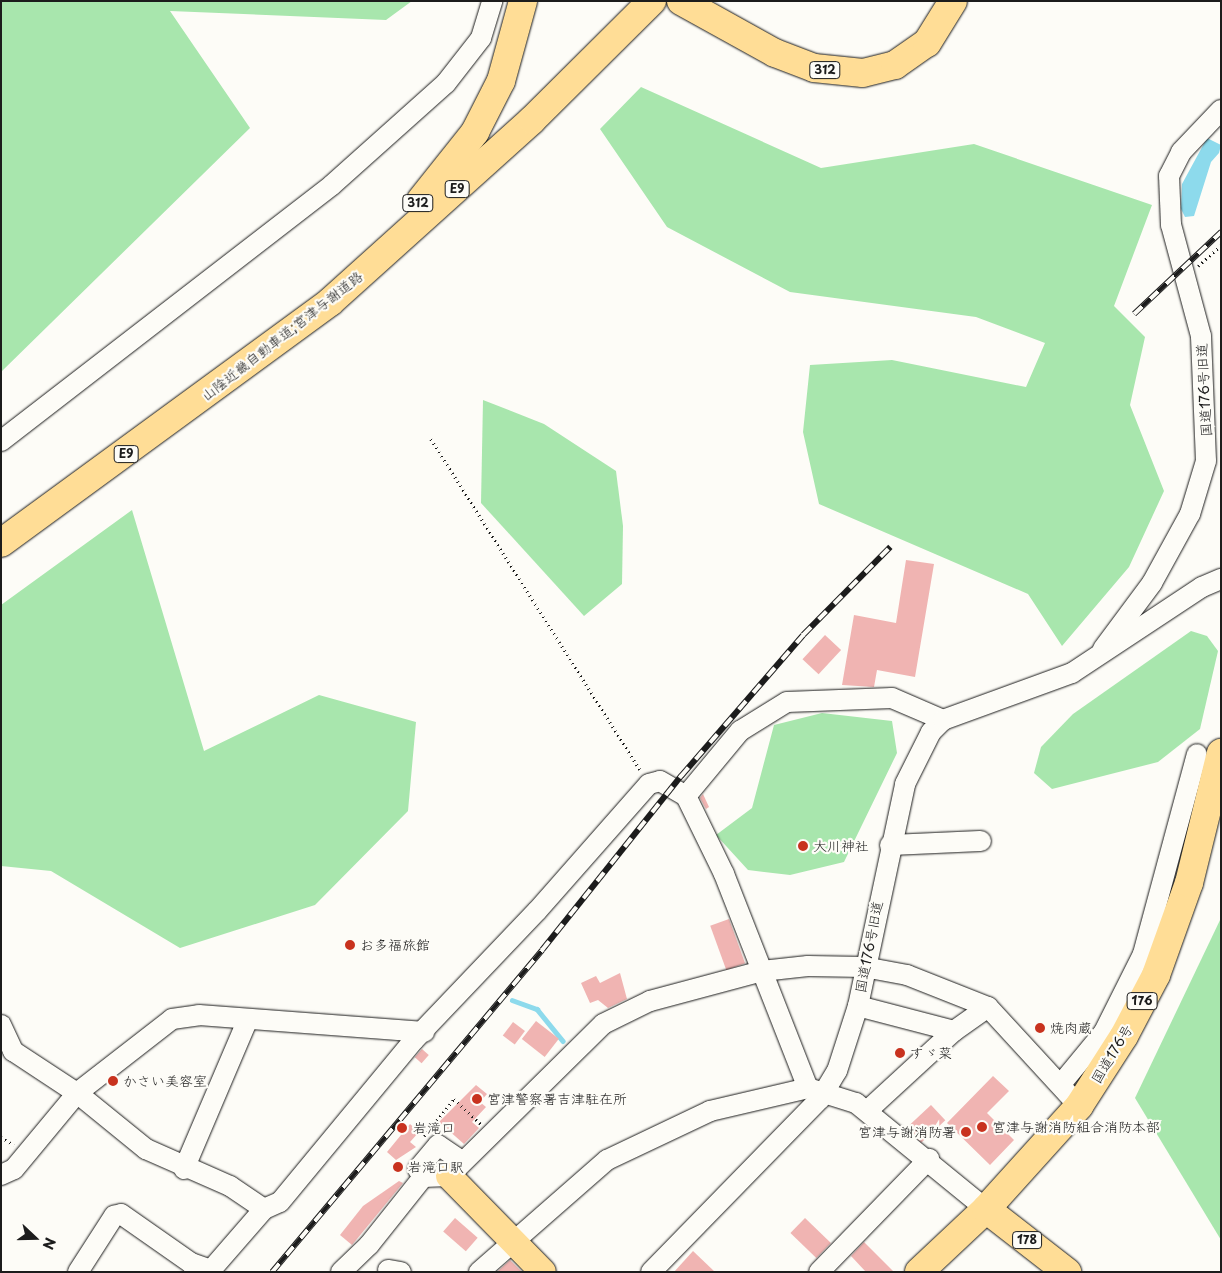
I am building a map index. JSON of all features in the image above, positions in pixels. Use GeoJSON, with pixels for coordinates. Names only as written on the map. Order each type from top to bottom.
{"type":"FeatureCollection","features":[{"type":"Feature","properties":{"kind":"highway","name":"312"},"geometry":{"type":"LineString","coordinates":[[249,362],[443,177],[475,132],[501,81],[523,1]]}},
{"type":"Feature","properties":{"kind":"highway","name":"山陰近畿自動車道;宮津与謝道路"},"geometry":{"type":"LineString","coordinates":[[1,543],[330,302],[409,232],[652,1]]}},
{"type":"Feature","properties":{"kind":"highway","name":"312"},"geometry":{"type":"LineString","coordinates":[[682,1],[774,54],[814,68],[863,74],[895,65],[927,43],[953,1]]}},
{"type":"Feature","properties":{"kind":"highway","name":"312"},"geometry":{"type":"LineString","coordinates":[[704,1],[780,43],[850,62],[884,54],[913,39],[937,1]]}},
{"type":"Feature","properties":{"kind":"highway","name":"国道176号"},"geometry":{"type":"LineString","coordinates":[[918,1272],[986,1209],[1079,1106],[1189,882],[1209,754]]}},
{"type":"Feature","properties":{"kind":"highway","name":"178"},"geometry":{"type":"LineString","coordinates":[[986,1209],[1067,1272]]}},
{"type":"Feature","properties":{"kind":"main road"},"geometry":{"type":"LineString","coordinates":[[456,1168],[511,1240],[543,1272]]}},
{"type":"Feature","properties":{"kind":"street"},"geometry":{"type":"LineString","coordinates":[[1,441],[332,185],[439,89],[481,38],[492,1]]}},
{"type":"Feature","properties":{"kind":"street","name":"国道176号旧道"},"geometry":{"type":"LineString","coordinates":[[1093,662],[1152,584],[1190,514],[1206,461],[1201,336],[1188,276],[1171,225],[1169,176],[1181,152],[1221,110]]}},
{"type":"Feature","properties":{"kind":"street"},"geometry":{"type":"LineString","coordinates":[[686,796],[740,730],[787,702],[892,698],[943,720],[1093,662],[1202,587],[1221,579]]}},
{"type":"Feature","properties":{"kind":"street","name":"国道176号旧道"},"geometry":{"type":"LineString","coordinates":[[651,1272],[817,1090],[858,1006],[864,967],[905,784],[943,720]]}},
{"type":"Feature","properties":{"kind":"street"},"geometry":{"type":"LineString","coordinates":[[78,1272],[114,1216],[132,1218],[191,1263],[211,1270],[264,1209],[280,1202],[424,1032],[649,784],[660,781],[686,796],[724,874],[762,971],[817,1090]]}},
{"type":"Feature","properties":{"kind":"street"},"geometry":{"type":"LineString","coordinates":[[890,846],[981,841]]}},
{"type":"Feature","properties":{"kind":"street"},"geometry":{"type":"LineString","coordinates":[[341,1272],[369,1246],[423,1177],[456,1168],[603,1024],[650,1001],[762,971],[808,966],[864,967],[907,975],[988,1007],[1079,1106]]}},
{"type":"Feature","properties":{"kind":"street"},"geometry":{"type":"LineString","coordinates":[[1060,1084],[1104,1032],[1141,982]]}},
{"type":"Feature","properties":{"kind":"street"},"geometry":{"type":"LineString","coordinates":[[858,1006],[954,1031]]}},
{"type":"Feature","properties":{"kind":"street"},"geometry":{"type":"LineString","coordinates":[[867,1111],[954,1031],[988,1007]]}},
{"type":"Feature","properties":{"kind":"street"},"geometry":{"type":"LineString","coordinates":[[1,1175],[14,1169],[77,1093],[172,1019],[199,1015],[247,1021],[424,1032]]}},
{"type":"Feature","properties":{"kind":"street"},"geometry":{"type":"LineString","coordinates":[[184,1169],[247,1021]]}},
{"type":"Feature","properties":{"kind":"street"},"geometry":{"type":"LineString","coordinates":[[1,1025],[13,1051],[77,1093],[146,1149],[184,1169],[230,1186],[264,1209]]}},
{"type":"Feature","properties":{"kind":"street"},"geometry":{"type":"LineString","coordinates":[[479,1272],[511,1240],[607,1160],[710,1111],[817,1090],[867,1111],[929,1159],[986,1209]]}},
{"type":"Feature","properties":{"kind":"street"},"geometry":{"type":"LineString","coordinates":[[423,1177],[418,1169],[438,1145],[456,1168]]}},
{"type":"Feature","properties":{"kind":"street"},"geometry":{"type":"LineString","coordinates":[[819,1272],[929,1159]]}},
{"type":"Feature","properties":{"kind":"path"},"geometry":{"type":"LineString","coordinates":[[1188,276],[1221,245]]}},
{"type":"Feature","properties":{"kind":"path"},"geometry":{"type":"LineString","coordinates":[[431,439],[649,784]]}},
{"type":"Feature","properties":{"kind":"green space"},"geometry":{"type":"Polygon","coordinates":[[[1,1],[412,1],[386,20],[170,11],[250,128],[1,372],[1,1]]]}},
{"type":"Feature","properties":{"kind":"green space"},"geometry":{"type":"Polygon","coordinates":[[[641,87],[821,168],[974,144],[1152,205],[1114,306],[1145,337],[1130,405],[1164,491],[1129,567],[1062,646],[1028,594],[819,504],[803,432],[810,365],[892,360],[1026,387],[1045,343],[976,317],[790,292],[667,227],[600,129],[641,87]]]}},
{"type":"Feature","properties":{"kind":"green space"},"geometry":{"type":"Polygon","coordinates":[[[483,400],[544,424],[616,471],[623,526],[622,584],[584,616],[481,503],[483,400]]]}},
{"type":"Feature","properties":{"kind":"green space"},"geometry":{"type":"Polygon","coordinates":[[[132,510],[204,751],[319,695],[416,722],[408,811],[315,905],[180,948],[51,871],[1,866],[1,605],[132,510]]]}},
{"type":"Feature","properties":{"kind":"green space"},"geometry":{"type":"Polygon","coordinates":[[[1191,631],[1207,636],[1218,651],[1200,729],[1158,762],[1052,789],[1034,773],[1041,747],[1073,714],[1191,631]]]}},
{"type":"Feature","properties":{"kind":"green space"},"geometry":{"type":"Polygon","coordinates":[[[822,713],[892,721],[897,753],[844,862],[790,875],[748,870],[716,835],[752,808],[774,725],[822,713]]]}},
{"type":"Feature","properties":{"kind":"green space"},"geometry":{"type":"Polygon","coordinates":[[[1221,918],[1221,1240],[1135,1098],[1221,918]]]}},
{"type":"Feature","properties":{"kind":"water"},"geometry":{"type":"Polygon","coordinates":[[[1207,138],[1221,145],[1219,153],[1211,162],[1194,216],[1185,217],[1181,209],[1182,184],[1207,138]]]}},
{"type":"Feature","properties":{"kind":"building"},"geometry":{"type":"Polygon","coordinates":[[[906,560],[934,564],[915,677],[877,670],[874,687],[842,685],[854,615],[896,623],[906,560]]]}},
{"type":"Feature","properties":{"kind":"building"},"geometry":{"type":"Polygon","coordinates":[[[825,635],[841,650],[819,674],[802,659],[825,635]]]}},
{"type":"Feature","properties":{"kind":"building"},"geometry":{"type":"Polygon","coordinates":[[[703,794],[709,807],[706,809],[700,798],[703,794]]]}},
{"type":"Feature","properties":{"kind":"building"},"geometry":{"type":"Polygon","coordinates":[[[729,919],[745,963],[726,970],[710,926],[729,919]]]}},
{"type":"Feature","properties":{"kind":"building"},"geometry":{"type":"Polygon","coordinates":[[[620,973],[627,999],[608,1008],[598,1000],[590,1003],[581,983],[596,976],[600,983],[620,973]]]}},
{"type":"Feature","properties":{"kind":"building"},"geometry":{"type":"Polygon","coordinates":[[[536,1021],[559,1039],[545,1057],[522,1039],[536,1021]]]}},
{"type":"Feature","properties":{"kind":"building"},"geometry":{"type":"Polygon","coordinates":[[[513,1022],[525,1031],[515,1045],[503,1036],[513,1022]]]}},
{"type":"Feature","properties":{"kind":"building"},"geometry":{"type":"Polygon","coordinates":[[[422,1049],[429,1055],[422,1063],[415,1057],[422,1049]]]}},
{"type":"Feature","properties":{"kind":"building"},"geometry":{"type":"Polygon","coordinates":[[[993,1076],[1009,1091],[987,1113],[1014,1140],[990,1165],[947,1123],[993,1076]]]}},
{"type":"Feature","properties":{"kind":"building"},"geometry":{"type":"Polygon","coordinates":[[[476,1085],[487,1094],[480,1102],[486,1107],[472,1122],[479,1128],[464,1144],[439,1122],[476,1085]]]}},
{"type":"Feature","properties":{"kind":"building"},"geometry":{"type":"Polygon","coordinates":[[[931,1105],[945,1120],[921,1143],[907,1128],[931,1105]]]}},
{"type":"Feature","properties":{"kind":"building"},"geometry":{"type":"Polygon","coordinates":[[[410,1124],[419,1132],[410,1142],[416,1147],[396,1160],[387,1152],[410,1124]]]}},
{"type":"Feature","properties":{"kind":"building"},"geometry":{"type":"Polygon","coordinates":[[[399,1181],[403,1183],[352,1245],[340,1235],[363,1206],[399,1181]]]}},
{"type":"Feature","properties":{"kind":"building"},"geometry":{"type":"Polygon","coordinates":[[[455,1218],[478,1238],[466,1251],[443,1232],[455,1218]]]}},
{"type":"Feature","properties":{"kind":"building"},"geometry":{"type":"Polygon","coordinates":[[[805,1218],[831,1243],[816,1258],[790,1233],[805,1218]]]}},
{"type":"Feature","properties":{"kind":"building"},"geometry":{"type":"Polygon","coordinates":[[[864,1242],[894,1272],[866,1272],[851,1256],[864,1242]]]}},
{"type":"Feature","properties":{"kind":"building"},"geometry":{"type":"Polygon","coordinates":[[[693,1251],[715,1272],[674,1272],[693,1251]]]}},
{"type":"Feature","properties":{"kind":"building"},"geometry":{"type":"Polygon","coordinates":[[[510,1260],[522,1272],[497,1272],[510,1260]]]}},
{"type":"Feature","properties":{"kind":"waterway"},"geometry":{"type":"LineString","coordinates":[[512,1000],[537,1009],[563,1041]]}},
{"type":"Feature","properties":{"kind":"railway"},"geometry":{"type":"LineString","coordinates":[[1134,314],[1221,232]]}},
{"type":"Feature","properties":{"kind":"railway"},"geometry":{"type":"LineString","coordinates":[[272,1272],[542,950],[681,776],[803,635],[890,547]]}},
{"type":"Feature","properties":{"kind":"place","name":"大川神社"},"geometry":{"type":"Point","coordinates":[803,846]}},
{"type":"Feature","properties":{"kind":"place","name":"お多福旅館"},"geometry":{"type":"Point","coordinates":[350,945]}},
{"type":"Feature","properties":{"kind":"place","name":"焼肉蔵"},"geometry":{"type":"Point","coordinates":[1040,1028]}},
{"type":"Feature","properties":{"kind":"place","name":"すゞ菜"},"geometry":{"type":"Point","coordinates":[900,1053]}},
{"type":"Feature","properties":{"kind":"place","name":"かさい美容室"},"geometry":{"type":"Point","coordinates":[113,1081]}},
{"type":"Feature","properties":{"kind":"place","name":"宮津警察署吉津駐在所"},"geometry":{"type":"Point","coordinates":[477,1099]}},
{"type":"Feature","properties":{"kind":"place","name":"宮津与謝消防組合消防本部"},"geometry":{"type":"Point","coordinates":[982,1127]}},
{"type":"Feature","properties":{"kind":"place","name":"岩滝口"},"geometry":{"type":"Point","coordinates":[402,1128]}},
{"type":"Feature","properties":{"kind":"place","name":"宮津与謝消防署"},"geometry":{"type":"Point","coordinates":[966,1132]}},
{"type":"Feature","properties":{"kind":"place","name":"岩滝口駅"},"geometry":{"type":"Point","coordinates":[398,1167]}}]}
